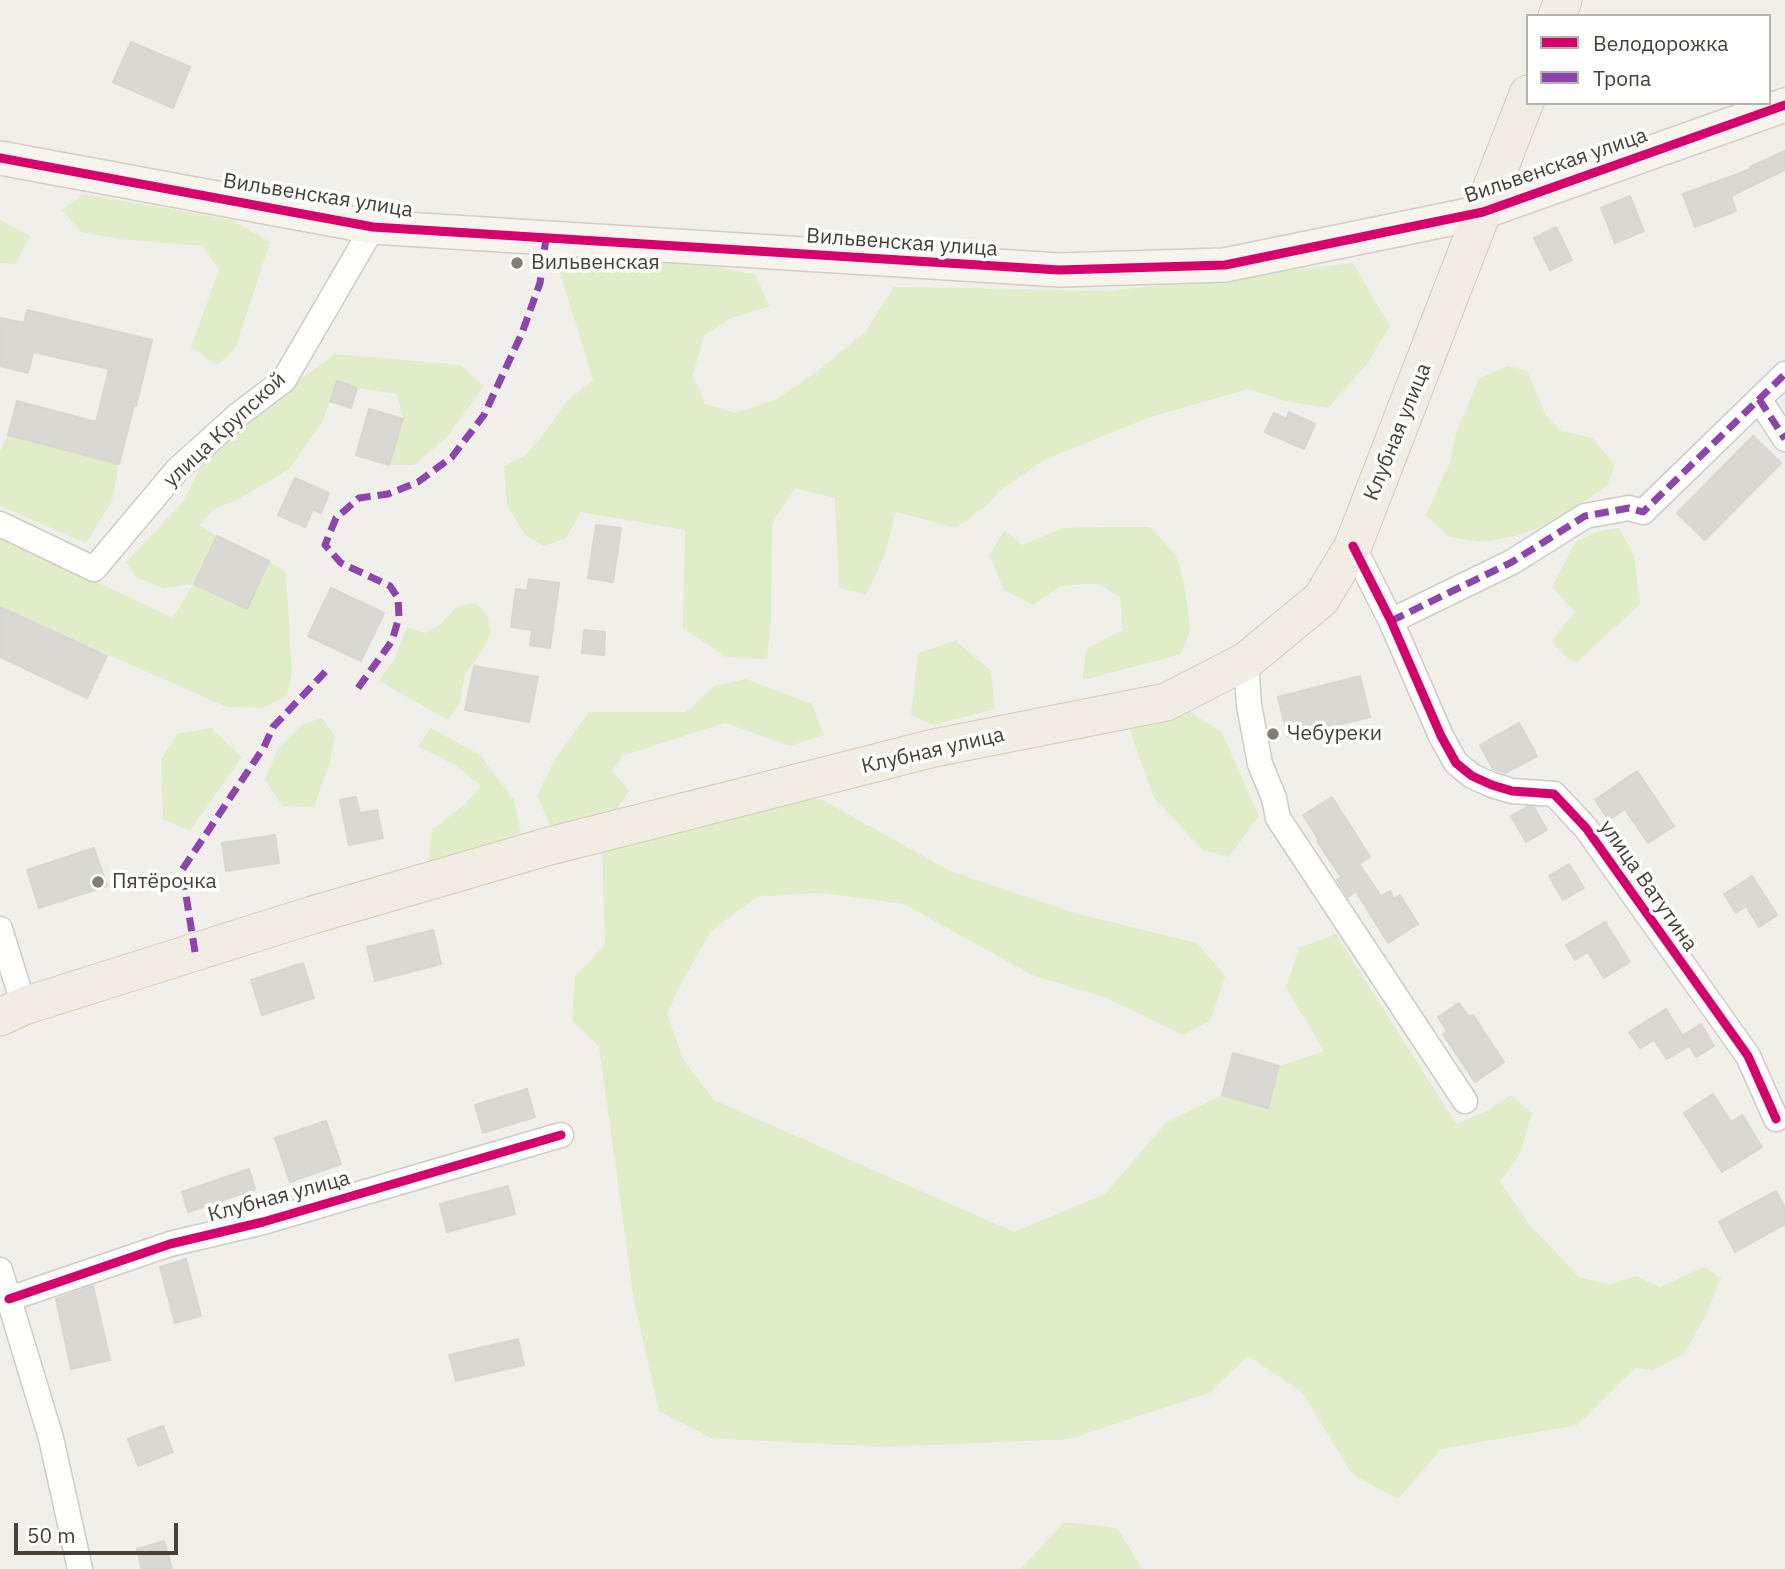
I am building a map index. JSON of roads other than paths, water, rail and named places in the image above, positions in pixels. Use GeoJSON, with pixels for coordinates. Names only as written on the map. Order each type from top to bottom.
{"type":"FeatureCollection","features":[{"type":"Feature","properties":{"kind":"main road","name":"Клубная улица"},"geometry":{"type":"LineString","coordinates":[[12,1012],[309,916],[546,847],[934,748],[1166,702],[1246,661],[1321,598],[1353,546],[1526,99]]}},
{"type":"Feature","properties":{"kind":"street","name":"Вильвенская улица"},"geometry":{"type":"LineString","coordinates":[[0,159],[373,227],[1059,270],[1225,265],[1483,212],[1785,106]]}},
{"type":"Feature","properties":{"kind":"street","name":"улица Крупской"},"geometry":{"type":"LineString","coordinates":[[0,524],[94,569],[177,470],[238,415],[284,380],[373,227]]}},
{"type":"Feature","properties":{"kind":"street"},"geometry":{"type":"LineString","coordinates":[[1391,621],[1512,562],[1585,516],[1629,508],[1643,512],[1785,374]]}},
{"type":"Feature","properties":{"kind":"street"},"geometry":{"type":"LineString","coordinates":[[1759,400],[1785,439]]}},
{"type":"Feature","properties":{"kind":"street","name":"улица Ватутина"},"geometry":{"type":"LineString","coordinates":[[1353,546],[1391,621],[1441,736],[1456,763],[1472,776],[1492,785],[1512,791],[1554,794],[1586,828],[1748,1056],[1776,1119]]}},
{"type":"Feature","properties":{"kind":"street"},"geometry":{"type":"LineString","coordinates":[[1246,661],[1249,705],[1260,764],[1274,798],[1278,818],[1465,1101]]}},
{"type":"Feature","properties":{"kind":"street"},"geometry":{"type":"LineString","coordinates":[[0,929],[12,1012]]}},
{"type":"Feature","properties":{"kind":"street","name":"Клубная улица"},"geometry":{"type":"LineString","coordinates":[[9,1298],[170,1244],[263,1222],[561,1135]]}},
{"type":"Feature","properties":{"kind":"street"},"geometry":{"type":"LineString","coordinates":[[0,1270],[51,1438],[80,1569]]}},
{"type":"Feature","properties":{"kind":"place","name":"Вильвенская"},"geometry":{"type":"Point","coordinates":[517,263]}},
{"type":"Feature","properties":{"kind":"place","name":"Чебуреки"},"geometry":{"type":"Point","coordinates":[1273,734]}},
{"type":"Feature","properties":{"kind":"place","name":"Пятёрочка"},"geometry":{"type":"Point","coordinates":[98,882]}}]}
